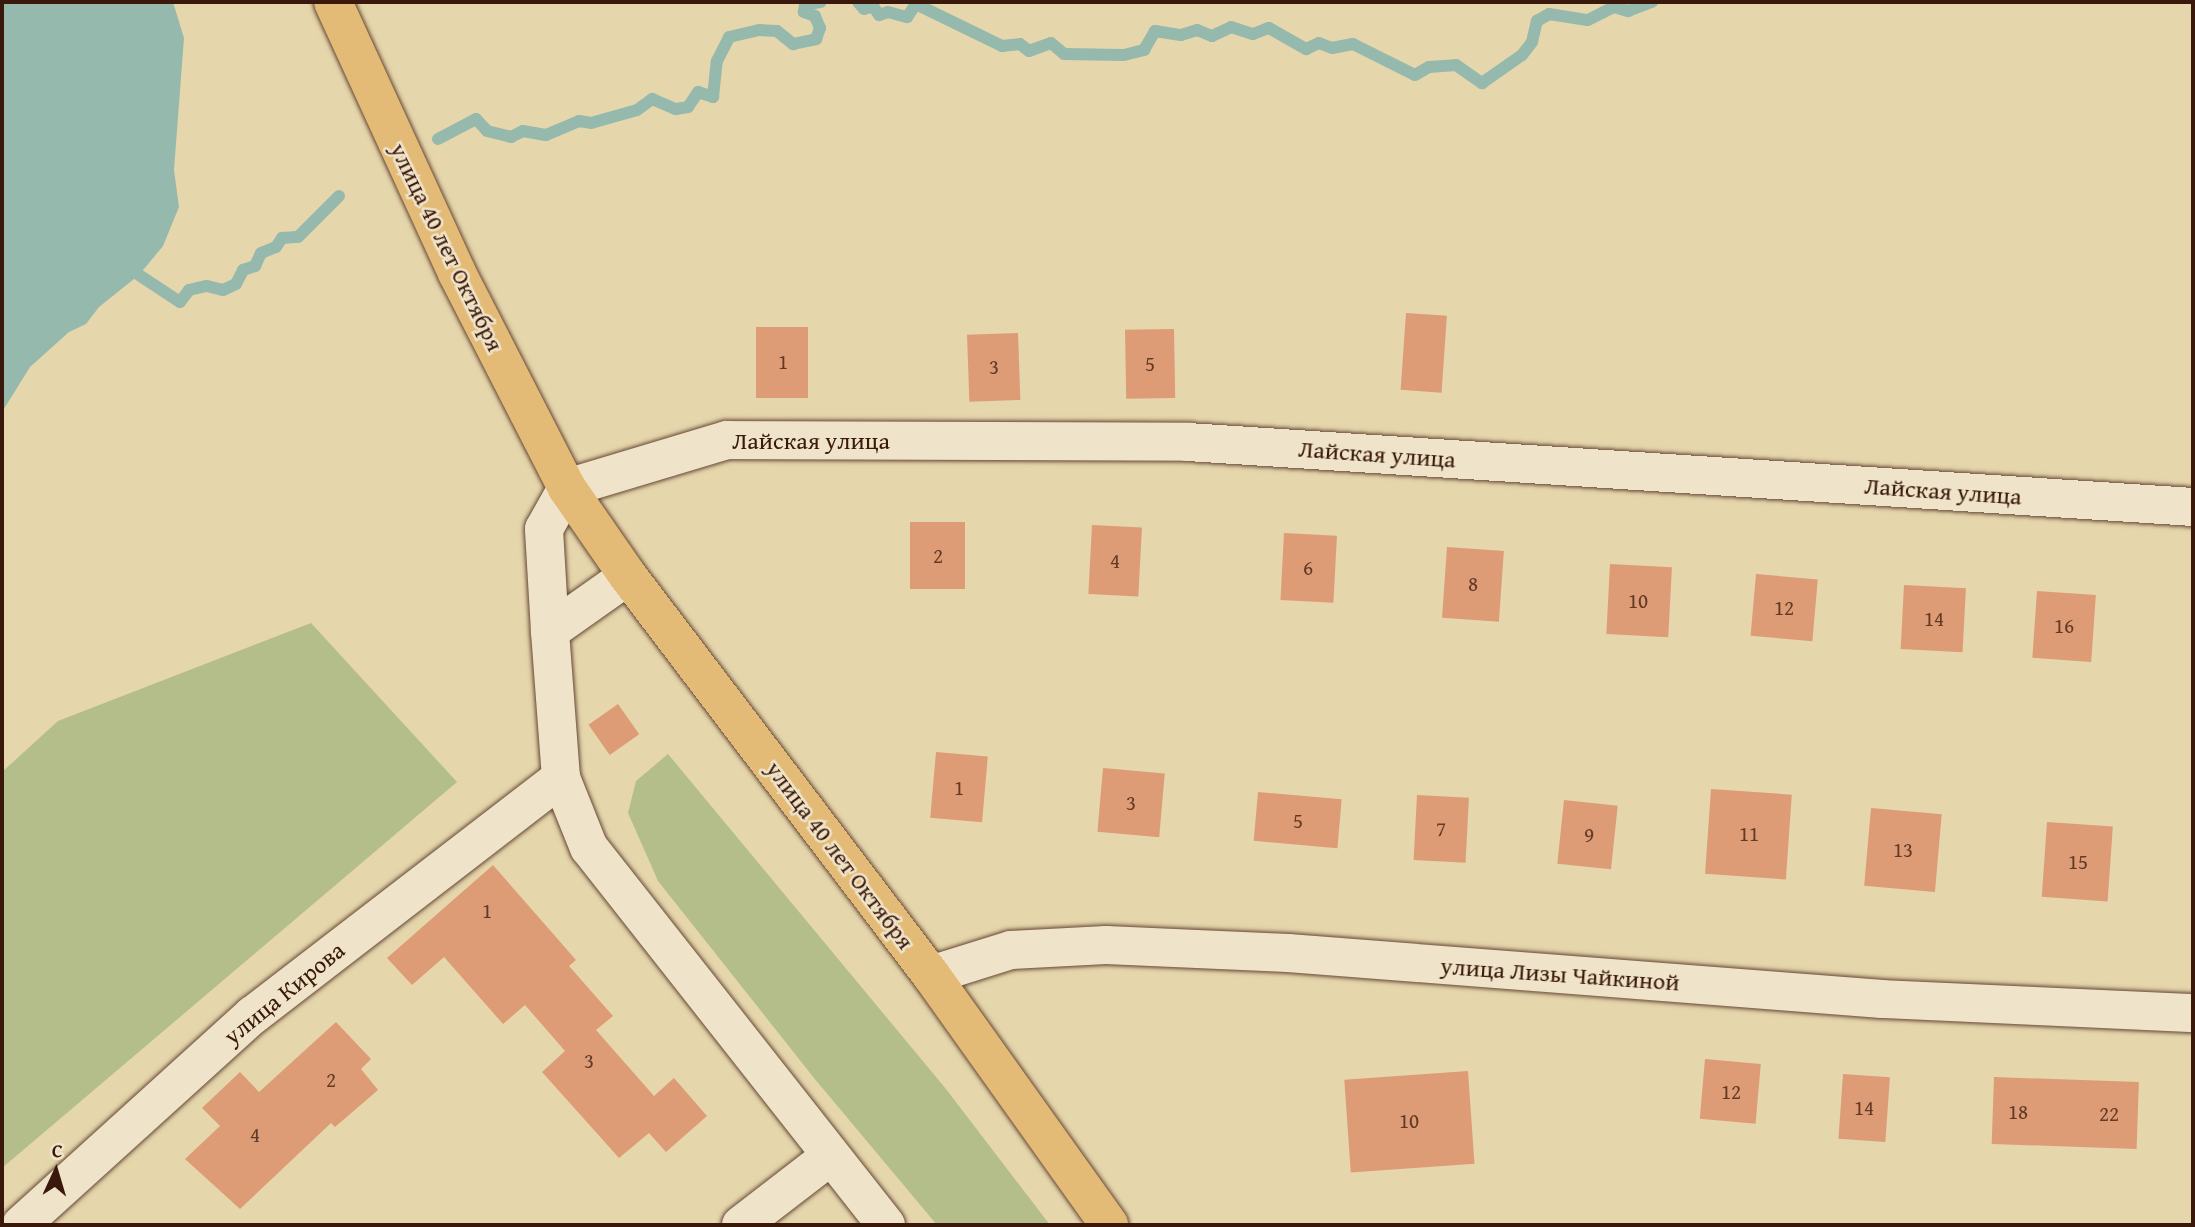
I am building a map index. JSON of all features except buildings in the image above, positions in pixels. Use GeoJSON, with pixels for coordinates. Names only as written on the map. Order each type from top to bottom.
{"type":"FeatureCollection","features":[{"type":"Feature","properties":{"kind":"main road","name":"улица 40 лет Октября"},"geometry":{"type":"LineString","coordinates":[[333,2],[457,273],[567,488],[628,576],[931,975],[1109,1225]]}},
{"type":"Feature","properties":{"kind":"street","name":"Лайская улица"},"geometry":{"type":"LineString","coordinates":[[567,488],[727,440],[1188,442],[2193,507]]}},
{"type":"Feature","properties":{"kind":"street"},"geometry":{"type":"LineString","coordinates":[[567,488],[544,529],[561,778],[589,848],[828,1158],[886,1225]]}},
{"type":"Feature","properties":{"kind":"street"},"geometry":{"type":"LineString","coordinates":[[551,631],[628,576]]}},
{"type":"Feature","properties":{"kind":"street","name":"улица Кирова"},"geometry":{"type":"LineString","coordinates":[[21,1225],[253,1015],[561,778]]}},
{"type":"Feature","properties":{"kind":"street","name":"улица Лизы Чайкиной"},"geometry":{"type":"LineString","coordinates":[[931,975],[1011,950],[1106,945],[1287,953],[1882,999],[2193,1013]]}},
{"type":"Feature","properties":{"kind":"street"},"geometry":{"type":"LineString","coordinates":[[741,1225],[828,1158]]}},
{"type":"Feature","properties":{"kind":"green space"},"geometry":{"type":"Polygon","coordinates":[[[311,623],[457,782],[2,1168],[2,772],[58,721],[311,623]]]}},
{"type":"Feature","properties":{"kind":"green space"},"geometry":{"type":"Polygon","coordinates":[[[668,754],[946,1089],[1050,1225],[937,1225],[814,1078],[658,881],[628,813],[636,781],[668,754]]]}},
{"type":"Feature","properties":{"kind":"water"},"geometry":{"type":"Polygon","coordinates":[[[2,2],[173,2],[184,38],[174,170],[179,207],[163,246],[139,275],[99,307],[86,324],[69,332],[30,367],[2,412],[2,2]]]}},
{"type":"Feature","properties":{"kind":"waterway"},"geometry":{"type":"LineString","coordinates":[[438,139],[476,119],[487,131],[511,137],[523,131],[546,135],[579,121],[591,123],[637,110],[652,99],[676,109],[688,107],[698,92],[713,97],[717,61],[729,37],[759,30],[777,31],[793,44],[816,39],[820,28],[815,16],[804,12],[805,5],[821,2]]}},
{"type":"Feature","properties":{"kind":"waterway"},"geometry":{"type":"LineString","coordinates":[[858,2],[864,9],[873,6],[879,15],[888,12],[907,17],[916,4],[1002,46],[1020,44],[1029,51],[1051,43],[1064,54],[1124,55],[1144,50],[1155,31],[1181,35],[1197,30],[1212,36],[1231,27],[1253,34],[1269,28],[1306,49],[1319,43],[1332,48],[1353,44],[1415,75],[1429,67],[1456,65],[1482,83],[1522,55],[1532,42],[1537,21],[1549,14],[1588,20],[1614,7],[1628,11],[1652,2]]}},
{"type":"Feature","properties":{"kind":"waterway"},"geometry":{"type":"LineString","coordinates":[[139,275],[180,302],[189,290],[207,286],[223,290],[236,284],[243,270],[255,266],[261,253],[276,247],[282,238],[298,237],[339,196]]}}]}
